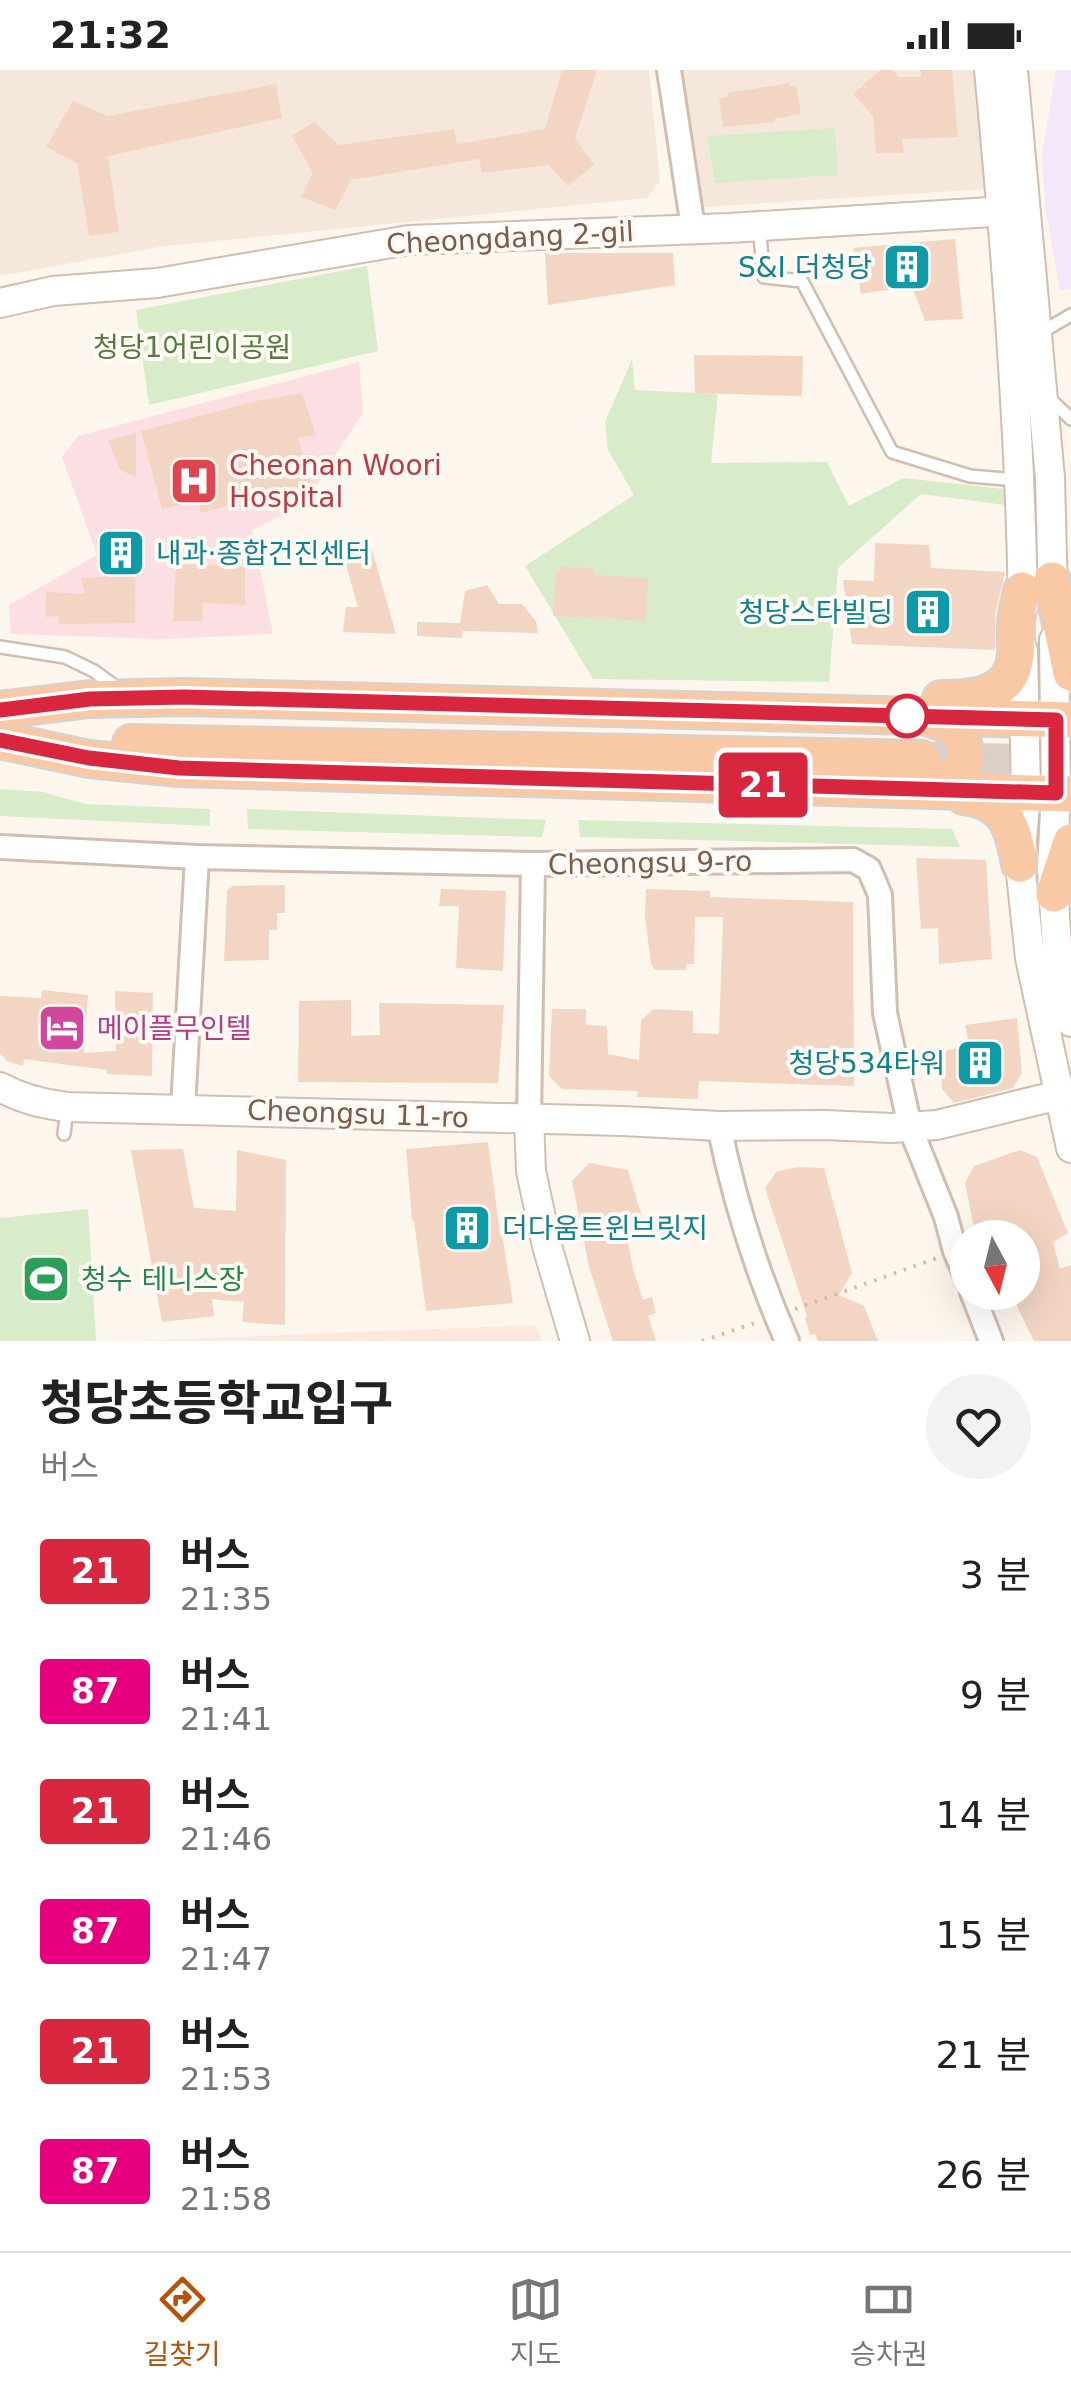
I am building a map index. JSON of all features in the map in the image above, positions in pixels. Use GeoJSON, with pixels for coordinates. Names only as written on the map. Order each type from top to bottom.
{"type":"FeatureCollection","features":[{"type":"Feature","properties":{"kind":"highway"},"geometry":{"type":"LineString","coordinates":[[1037,585],[1071,673]]}},
{"type":"Feature","properties":{"kind":"highway"},"geometry":{"type":"LineString","coordinates":[[0,710],[90,699],[184,697],[778,712],[903,699],[965,699],[996,690],[1011,673],[1016,656],[1016,624],[1037,585]]}},
{"type":"Feature","properties":{"kind":"highway"},"geometry":{"type":"LineString","coordinates":[[0,710],[920,750]]}},
{"type":"Feature","properties":{"kind":"highway"},"geometry":{"type":"LineString","coordinates":[[778,712],[920,750],[1051,793]]}},
{"type":"Feature","properties":{"kind":"highway"},"geometry":{"type":"LineString","coordinates":[[0,739],[89,758],[179,768],[920,750],[1050,720]]}},
{"type":"Feature","properties":{"kind":"highway"},"geometry":{"type":"LineString","coordinates":[[920,750],[946,796],[968,796],[993,806],[1008,820],[1014,830],[1020,864]]}},
{"type":"Feature","properties":{"kind":"highway"},"geometry":{"type":"LineString","coordinates":[[1054,894],[1071,842]]}},
{"type":"Feature","properties":{"kind":"street"},"geometry":{"type":"LineString","coordinates":[[669,70],[693,228]]}},
{"type":"Feature","properties":{"kind":"street"},"geometry":{"type":"LineString","coordinates":[[989,70],[1036,336],[1050,478],[1037,585]]}},
{"type":"Feature","properties":{"kind":"street"},"geometry":{"type":"LineString","coordinates":[[1012,70],[1020,480],[1037,585],[1050,720],[1058,961],[1071,1022]]}},
{"type":"Feature","properties":{"kind":"street","name":"Cheongdang 2-gil"},"geometry":{"type":"LineString","coordinates":[[0,303],[53,291],[157,283],[409,240],[1013,211]]}},
{"type":"Feature","properties":{"kind":"street"},"geometry":{"type":"LineString","coordinates":[[1051,793],[1020,864],[1030,958],[1064,1093],[1071,1148]]}},
{"type":"Feature","properties":{"kind":"street","name":"Cheongsu 9-ro"},"geometry":{"type":"LineString","coordinates":[[0,847],[197,858],[533,864],[853,860],[869,869],[880,895],[884,1013],[910,1127],[950,1233]]}},
{"type":"Feature","properties":{"kind":"street"},"geometry":{"type":"LineString","coordinates":[[183,1108],[197,858]]}},
{"type":"Feature","properties":{"kind":"street"},"geometry":{"type":"LineString","coordinates":[[533,864],[528,1119],[531,1171],[547,1246],[575,1341]]}},
{"type":"Feature","properties":{"kind":"street","name":"Cheongsu 11-ro"},"geometry":{"type":"LineString","coordinates":[[0,1087],[40,1104],[65,1121],[183,1108],[719,1126],[937,1125],[1064,1093]]}},
{"type":"Feature","properties":{"kind":"street"},"geometry":{"type":"LineString","coordinates":[[719,1126],[730,1182],[787,1341]]}},
{"type":"Feature","properties":{"kind":"street"},"geometry":{"type":"LineString","coordinates":[[979,1310],[992,1341]]}},
{"type":"Feature","properties":{"kind":"lane"},"geometry":{"type":"LineString","coordinates":[[759,226],[764,277],[802,281],[892,452],[970,476],[1020,480]]}},
{"type":"Feature","properties":{"kind":"lane"},"geometry":{"type":"LineString","coordinates":[[1036,336],[1071,315]]}},
{"type":"Feature","properties":{"kind":"lane"},"geometry":{"type":"LineString","coordinates":[[1041,389],[1071,419]]}},
{"type":"Feature","properties":{"kind":"lane"},"geometry":{"type":"LineString","coordinates":[[0,647],[64,657],[94,671],[128,698]]}},
{"type":"Feature","properties":{"kind":"path"},"geometry":{"type":"LineString","coordinates":[[702,1341],[950,1253]]}},
{"type":"Feature","properties":{"kind":"shaded area"},"geometry":{"type":"Polygon","coordinates":[[[0,70],[649,70],[660,181],[647,198],[165,246],[0,276],[0,70]]]}},
{"type":"Feature","properties":{"kind":"shaded area"},"geometry":{"type":"Polygon","coordinates":[[[677,70],[992,70],[1004,188],[688,208],[677,70]]]}},
{"type":"Feature","properties":{"kind":"shaded area"},"geometry":{"type":"Polygon","coordinates":[[[1056,70],[1071,70],[1071,289],[1060,291],[1045,207],[1042,155],[1056,70]]]}},
{"type":"Feature","properties":{"kind":"shaded area","name":"Cheonan Woori Hospital"},"geometry":{"type":"Polygon","coordinates":[[[359,362],[363,413],[303,505],[252,530],[273,634],[163,639],[11,634],[9,605],[97,555],[62,457],[78,436],[359,362]]]}},
{"type":"Feature","properties":{"kind":"shaded area"},"geometry":{"type":"Polygon","coordinates":[[[536,1325],[542,1341],[136,1341],[536,1325]]]}},
{"type":"Feature","properties":{"kind":"green space"},"geometry":{"type":"Polygon","coordinates":[[[835,128],[838,175],[715,183],[707,136],[835,128]]]}},
{"type":"Feature","properties":{"kind":"green space","name":"청당1어린이공원"},"geometry":{"type":"Polygon","coordinates":[[[367,266],[378,351],[149,405],[136,310],[367,266]]]}},
{"type":"Feature","properties":{"kind":"green space"},"geometry":{"type":"Polygon","coordinates":[[[632,359],[635,390],[718,394],[711,463],[827,462],[849,506],[903,478],[1003,489],[1006,505],[921,494],[838,568],[829,682],[593,679],[525,566],[634,495],[608,450],[605,422],[632,359]]]}},
{"type":"Feature","properties":{"kind":"green space"},"geometry":{"type":"Polygon","coordinates":[[[0,789],[43,792],[85,804],[210,809],[210,826],[0,816],[0,789]]]}},
{"type":"Feature","properties":{"kind":"green space"},"geometry":{"type":"Polygon","coordinates":[[[247,809],[546,820],[542,837],[248,829],[247,809]]]}},
{"type":"Feature","properties":{"kind":"green space"},"geometry":{"type":"Polygon","coordinates":[[[578,820],[952,829],[960,847],[580,837],[578,820]]]}},
{"type":"Feature","properties":{"kind":"green space","name":"청수 테니스장"},"geometry":{"type":"Polygon","coordinates":[[[88,1209],[96,1341],[0,1341],[0,1218],[88,1209]]]}},
{"type":"Feature","properties":{"kind":"building"},"geometry":{"type":"Polygon","coordinates":[[[562,70],[597,70],[575,138],[594,165],[568,186],[548,165],[482,173],[479,159],[351,180],[335,210],[301,197],[313,173],[292,136],[314,122],[339,145],[454,129],[457,144],[545,129],[562,70]]]}},
{"type":"Feature","properties":{"kind":"building"},"geometry":{"type":"Polygon","coordinates":[[[880,70],[893,70],[898,77],[921,77],[921,70],[952,70],[958,137],[902,139],[904,153],[876,153],[873,116],[853,94],[880,70]]]}},
{"type":"Feature","properties":{"kind":"building"},"geometry":{"type":"Polygon","coordinates":[[[790,83],[790,87],[796,86],[801,114],[774,119],[775,122],[723,127],[719,99],[728,97],[727,93],[790,83]]]}},
{"type":"Feature","properties":{"kind":"building"},"geometry":{"type":"Polygon","coordinates":[[[276,84],[282,118],[108,156],[119,232],[89,236],[77,163],[46,147],[73,101],[108,116],[276,84]]]}},
{"type":"Feature","properties":{"kind":"building","name":"S&I 더청당"},"geometry":{"type":"Polygon","coordinates":[[[955,239],[963,319],[925,321],[912,286],[861,294],[853,248],[955,239]]]}},
{"type":"Feature","properties":{"kind":"building"},"geometry":{"type":"Polygon","coordinates":[[[545,253],[673,253],[675,285],[548,305],[545,253]]]}},
{"type":"Feature","properties":{"kind":"building"},"geometry":{"type":"Polygon","coordinates":[[[694,355],[803,356],[802,396],[695,393],[694,355]]]}},
{"type":"Feature","properties":{"kind":"building"},"geometry":{"type":"Polygon","coordinates":[[[302,393],[316,435],[298,438],[311,483],[201,513],[198,500],[162,509],[141,431],[302,393]]]}},
{"type":"Feature","properties":{"kind":"building"},"geometry":{"type":"Polygon","coordinates":[[[136,433],[136,477],[120,470],[108,440],[136,433]]]}},
{"type":"Feature","properties":{"kind":"building","name":"내과·종합건진센터"},"geometry":{"type":"Polygon","coordinates":[[[136,529],[135,623],[59,624],[58,616],[45,617],[46,592],[85,594],[81,578],[104,577],[108,530],[136,529]]]}},
{"type":"Feature","properties":{"kind":"building"},"geometry":{"type":"Polygon","coordinates":[[[369,539],[396,634],[343,632],[346,607],[358,607],[340,544],[369,539]]]}},
{"type":"Feature","properties":{"kind":"building","name":"청당스타빌딩"},"geometry":{"type":"Polygon","coordinates":[[[875,543],[929,545],[931,568],[1005,572],[995,615],[995,650],[852,644],[843,580],[874,581],[875,543]]]}},
{"type":"Feature","properties":{"kind":"building"},"geometry":{"type":"Polygon","coordinates":[[[176,564],[245,567],[245,605],[203,603],[202,621],[173,621],[176,564]]]}},
{"type":"Feature","properties":{"kind":"building"},"geometry":{"type":"Polygon","coordinates":[[[562,567],[592,568],[596,575],[648,578],[646,621],[553,616],[556,574],[562,567]]]}},
{"type":"Feature","properties":{"kind":"building"},"geometry":{"type":"Polygon","coordinates":[[[487,585],[499,604],[522,604],[536,621],[538,633],[462,631],[462,638],[417,636],[417,622],[460,623],[465,591],[487,585]]]}},
{"type":"Feature","properties":{"kind":"building"},"geometry":{"type":"Polygon","coordinates":[[[916,858],[986,860],[992,959],[939,964],[938,928],[921,929],[916,858]]]}},
{"type":"Feature","properties":{"kind":"building"},"geometry":{"type":"Polygon","coordinates":[[[285,885],[285,913],[277,913],[277,930],[269,930],[269,960],[224,961],[227,890],[233,886],[285,885]]]}},
{"type":"Feature","properties":{"kind":"building"},"geometry":{"type":"Polygon","coordinates":[[[441,889],[506,891],[503,971],[456,968],[459,906],[439,906],[441,889]]]}},
{"type":"Feature","properties":{"kind":"building"},"geometry":{"type":"Polygon","coordinates":[[[646,889],[710,891],[710,897],[853,902],[854,1086],[699,1081],[698,1099],[637,1097],[638,1091],[562,1089],[549,1076],[552,1009],[586,1009],[586,1025],[607,1026],[608,1054],[639,1060],[641,1020],[654,1009],[693,1011],[693,1033],[719,1034],[723,917],[695,917],[694,964],[687,964],[686,970],[655,970],[645,916],[646,889]]]}},
{"type":"Feature","properties":{"kind":"building"},"geometry":{"type":"Polygon","coordinates":[[[42,990],[88,995],[84,1053],[116,1051],[115,991],[153,993],[152,1076],[107,1074],[107,1070],[24,1059],[23,1066],[7,1061],[0,1053],[0,996],[41,998],[42,990]]]}},
{"type":"Feature","properties":{"kind":"building"},"geometry":{"type":"Polygon","coordinates":[[[351,1000],[351,1036],[380,1035],[379,1003],[504,1005],[498,1083],[298,1082],[299,1001],[351,1000]]]}},
{"type":"Feature","properties":{"kind":"building","name":"청당534타워"},"geometry":{"type":"Polygon","coordinates":[[[1017,1018],[1022,1073],[1013,1088],[954,1103],[942,1089],[939,1052],[969,1046],[965,1025],[1017,1018]]]}},
{"type":"Feature","properties":{"kind":"building","name":"더다움트윈브릿지"},"geometry":{"type":"Polygon","coordinates":[[[488,1142],[513,1303],[426,1311],[406,1149],[488,1142]]]}},
{"type":"Feature","properties":{"kind":"building"},"geometry":{"type":"Polygon","coordinates":[[[183,1149],[194,1208],[236,1211],[237,1150],[286,1160],[285,1325],[242,1322],[244,1302],[212,1299],[214,1316],[162,1322],[131,1150],[183,1149]]]}},
{"type":"Feature","properties":{"kind":"building"},"geometry":{"type":"Polygon","coordinates":[[[1020,1150],[1037,1157],[1068,1233],[1053,1242],[1060,1269],[1071,1265],[1071,1341],[1034,1341],[1019,1310],[1040,1310],[1040,1220],[972,1220],[965,1183],[974,1166],[1020,1150]]]}},
{"type":"Feature","properties":{"kind":"building"},"geometry":{"type":"Polygon","coordinates":[[[589,1163],[628,1170],[646,1230],[627,1237],[643,1300],[652,1297],[656,1313],[648,1316],[656,1341],[613,1341],[589,1267],[572,1181],[589,1163]]]}},
{"type":"Feature","properties":{"kind":"building"},"geometry":{"type":"Polygon","coordinates":[[[824,1168],[852,1273],[839,1295],[864,1306],[878,1341],[818,1341],[815,1334],[810,1335],[765,1188],[777,1171],[824,1168]]]}},
{"type":"Feature","properties":{"kind":"tunnel"},"geometry":{"type":"LineString","coordinates":[[922,759],[1071,763]]}},
{"type":"Feature","properties":{"kind":"bus line","name":"21"},"geometry":{"type":"LineString","coordinates":[[0,710],[90,699],[184,697],[1056,720],[1056,793],[179,768],[89,758],[0,740]]}},
{"type":"Feature","properties":{"kind":"place","name":"S&I 더청당"},"geometry":{"type":"Point","coordinates":[907,267]}},
{"type":"Feature","properties":{"kind":"place","name":"Cheonan Woori Hospital"},"geometry":{"type":"Point","coordinates":[194,481]}},
{"type":"Feature","properties":{"kind":"place","name":"내과·종합건진센터"},"geometry":{"type":"Point","coordinates":[121,553]}},
{"type":"Feature","properties":{"kind":"place","name":"청당스타빌딩"},"geometry":{"type":"Point","coordinates":[928,612]}},
{"type":"Feature","properties":{"kind":"place","name":"메이플무인텔"},"geometry":{"type":"Point","coordinates":[62,1028]}},
{"type":"Feature","properties":{"kind":"place","name":"청당534타워"},"geometry":{"type":"Point","coordinates":[980,1063]}},
{"type":"Feature","properties":{"kind":"place","name":"더다움트윈브릿지"},"geometry":{"type":"Point","coordinates":[467,1228]}},
{"type":"Feature","properties":{"kind":"place","name":"청수 테니스장"},"geometry":{"type":"Point","coordinates":[46,1279]}}]}
